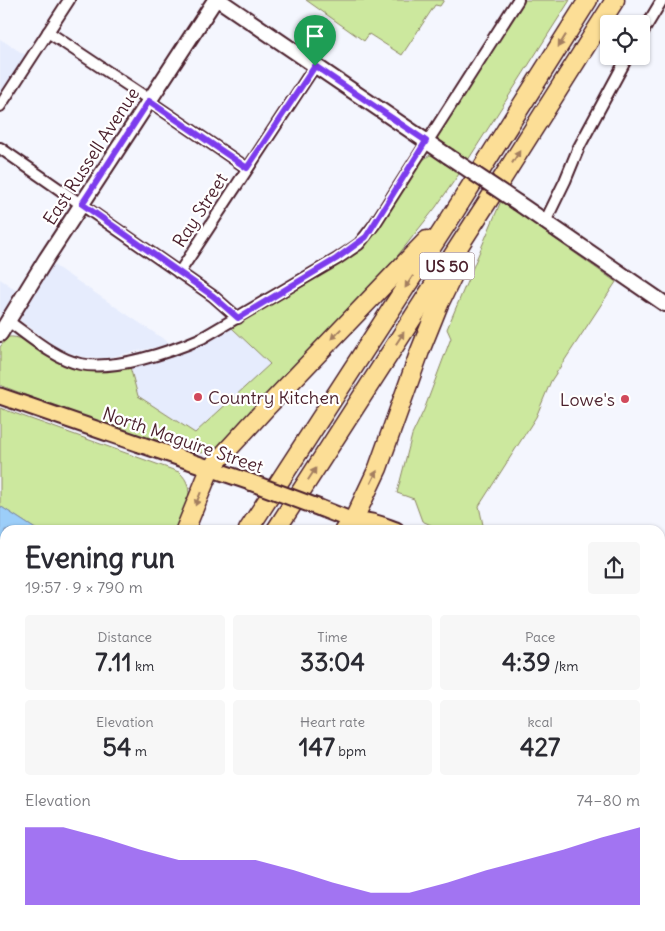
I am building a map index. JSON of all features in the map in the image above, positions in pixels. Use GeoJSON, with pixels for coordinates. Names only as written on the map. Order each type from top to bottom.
{"type":"FeatureCollection","features":[{"type":"Feature","properties":{"kind":"highway","name":"US 50"},"geometry":{"type":"LineString","coordinates":[[251,525],[588,0]]}},
{"type":"Feature","properties":{"kind":"highway","name":"US 50"},"geometry":{"type":"LineString","coordinates":[[279,525],[615,0]]}},
{"type":"Feature","properties":{"kind":"highway"},"geometry":{"type":"LineString","coordinates":[[356,525],[439,304],[488,201]]}},
{"type":"Feature","properties":{"kind":"highway"},"geometry":{"type":"LineString","coordinates":[[188,525],[210,469],[455,210]]}},
{"type":"Feature","properties":{"kind":"main road","name":"East Russell Avenue"},"geometry":{"type":"LineString","coordinates":[[0,334],[215,0]]}},
{"type":"Feature","properties":{"kind":"main road"},"geometry":{"type":"LineString","coordinates":[[220,0],[665,304]]}},
{"type":"Feature","properties":{"kind":"main road","name":"North Maguire Street"},"geometry":{"type":"LineString","coordinates":[[0,396],[250,482],[320,508],[351,525]]}},
{"type":"Feature","properties":{"kind":"main road","name":"North Maguire Street"},"geometry":{"type":"LineString","coordinates":[[357,525],[363,520],[382,525]]}},
{"type":"Feature","properties":{"kind":"street"},"geometry":{"type":"LineString","coordinates":[[0,106],[69,0]]}},
{"type":"Feature","properties":{"kind":"street"},"geometry":{"type":"LineString","coordinates":[[8,322],[59,356],[79,364],[105,366],[142,359],[188,344],[238,318],[336,259],[366,237],[518,0]]}},
{"type":"Feature","properties":{"kind":"street"},"geometry":{"type":"LineString","coordinates":[[650,20],[662,0]]}},
{"type":"Feature","properties":{"kind":"street"},"geometry":{"type":"LineString","coordinates":[[48,32],[247,168]]}},
{"type":"Feature","properties":{"kind":"street"},"geometry":{"type":"LineString","coordinates":[[545,222],[565,181],[579,146],[623,65]]}},
{"type":"Feature","properties":{"kind":"street","name":"Ray Street"},"geometry":{"type":"LineString","coordinates":[[179,273],[315,66]]}},
{"type":"Feature","properties":{"kind":"street"},"geometry":{"type":"LineString","coordinates":[[0,148],[213,296],[238,318]]}},
{"type":"Feature","properties":{"kind":"shaded area"},"geometry":{"type":"Polygon","coordinates":[[[0,39],[27,56],[0,98],[0,39]]]}},
{"type":"Feature","properties":{"kind":"shaded area"},"geometry":{"type":"Polygon","coordinates":[[[52,264],[171,344],[105,358],[84,357],[60,350],[21,321],[19,317],[52,264]]]}},
{"type":"Feature","properties":{"kind":"shaded area"},"geometry":{"type":"Polygon","coordinates":[[[0,279],[18,291],[0,320],[0,279]]]}},
{"type":"Feature","properties":{"kind":"shaded area"},"geometry":{"type":"Polygon","coordinates":[[[232,328],[270,364],[195,433],[138,396],[130,367],[184,350],[214,338],[232,328]]]}},
{"type":"Feature","properties":{"kind":"green space"},"geometry":{"type":"Polygon","coordinates":[[[306,0],[444,0],[440,6],[435,5],[402,55],[369,34],[364,41],[306,0]]]}},
{"type":"Feature","properties":{"kind":"green space"},"geometry":{"type":"Polygon","coordinates":[[[524,0],[570,0],[468,160],[438,141],[436,136],[524,0]]]}},
{"type":"Feature","properties":{"kind":"green space"},"geometry":{"type":"Polygon","coordinates":[[[430,155],[436,155],[461,171],[436,207],[395,259],[216,448],[202,453],[97,423],[0,385],[0,347],[8,337],[16,337],[32,344],[55,359],[78,369],[108,370],[130,367],[138,396],[195,433],[270,364],[232,328],[354,253],[366,243],[420,162],[430,155]]]}},
{"type":"Feature","properties":{"kind":"green space"},"geometry":{"type":"Polygon","coordinates":[[[501,201],[616,282],[551,381],[536,417],[479,506],[483,525],[431,525],[422,521],[414,499],[397,493],[412,435],[424,410],[451,338],[447,329],[501,201]]]}},
{"type":"Feature","properties":{"kind":"green space"},"geometry":{"type":"Polygon","coordinates":[[[0,408],[179,472],[188,485],[189,493],[180,525],[29,525],[0,506],[0,408]]]}},
{"type":"Feature","properties":{"kind":"water"},"geometry":{"type":"Polygon","coordinates":[[[0,506],[29,525],[0,525],[0,506]]]}},
{"type":"Feature","properties":{"kind":"place","name":"Country Kitchen"},"geometry":{"type":"Point","coordinates":[198,397]}},
{"type":"Feature","properties":{"kind":"place","name":"Lowe's"},"geometry":{"type":"Point","coordinates":[625,399]}},
{"type":"Feature","properties":{"kind":"route"},"geometry":{"type":"LineString","coordinates":[[315,66],[426,141],[366,237],[336,259],[238,318],[213,296],[82,204],[149,101],[247,168],[285,114],[315,66]]}}]}
